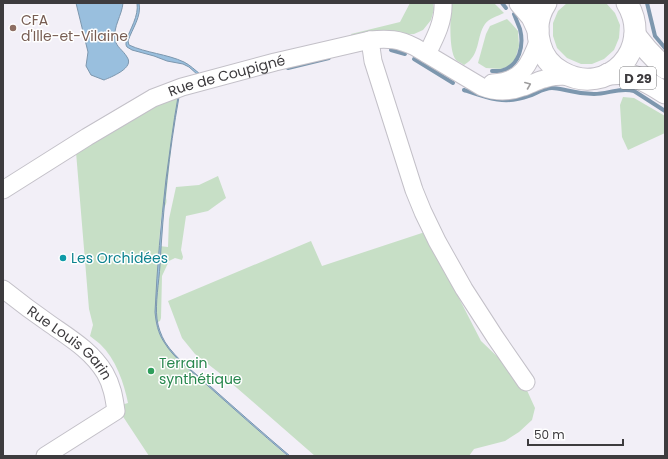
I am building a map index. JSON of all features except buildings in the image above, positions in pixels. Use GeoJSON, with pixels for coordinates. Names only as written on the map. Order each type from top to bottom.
{"type":"FeatureCollection","features":[{"type":"Feature","properties":{"kind":"main road"},"geometry":{"type":"LineString","coordinates":[[520,3],[532,17],[541,48],[550,63],[569,76],[590,79],[608,74],[618,68],[629,55],[633,46],[635,35],[634,20],[630,5]]}},
{"type":"Feature","properties":{"kind":"main road"},"geometry":{"type":"LineString","coordinates":[[538,34],[539,18],[546,3]]}},
{"type":"Feature","properties":{"kind":"main road","name":"D 29"},"geometry":{"type":"LineString","coordinates":[[635,35],[642,45],[665,68]]}},
{"type":"Feature","properties":{"kind":"main road","name":"D 29"},"geometry":{"type":"LineString","coordinates":[[608,74],[625,74],[650,83],[665,92]]}},
{"type":"Feature","properties":{"kind":"street"},"geometry":{"type":"LineString","coordinates":[[427,54],[442,21],[443,3]]}},
{"type":"Feature","properties":{"kind":"street","name":"Rue de Coupigné"},"geometry":{"type":"LineString","coordinates":[[464,77],[493,83],[506,81],[515,77],[526,67],[533,54],[538,34]]}},
{"type":"Feature","properties":{"kind":"street","name":"Rue de Coupigné"},"geometry":{"type":"LineString","coordinates":[[3,190],[87,137],[153,98],[182,87],[275,62],[370,40],[385,38],[405,42],[487,89],[517,89],[554,76],[569,76]]}},
{"type":"Feature","properties":{"kind":"street"},"geometry":{"type":"LineString","coordinates":[[370,40],[373,61],[414,190],[423,212],[437,241],[464,289],[526,382]]}},
{"type":"Feature","properties":{"kind":"street","name":"Rue Louis Garin"},"geometry":{"type":"LineString","coordinates":[[3,289],[28,309],[86,349],[95,358],[106,374],[114,396],[116,411],[45,456]]}},
{"type":"Feature","properties":{"kind":"green space"},"geometry":{"type":"Polygon","coordinates":[[[410,3],[433,3],[434,9],[431,20],[423,30],[414,34],[353,38],[351,34],[400,22],[410,3]]]}},
{"type":"Feature","properties":{"kind":"green space"},"geometry":{"type":"Polygon","coordinates":[[[451,3],[494,3],[504,13],[491,19],[485,24],[482,29],[476,51],[464,65],[456,60],[453,55],[450,32],[451,3]]]}},
{"type":"Feature","properties":{"kind":"green space"},"geometry":{"type":"Polygon","coordinates":[[[567,3],[606,3],[615,13],[620,25],[619,38],[614,50],[604,59],[592,64],[581,64],[567,58],[557,48],[553,36],[553,23],[558,11],[567,3]]]}},
{"type":"Feature","properties":{"kind":"green space"},"geometry":{"type":"Polygon","coordinates":[[[507,19],[518,31],[519,46],[515,60],[509,66],[501,69],[486,68],[478,63],[486,34],[490,26],[507,19]]]}},
{"type":"Feature","properties":{"kind":"green space"},"geometry":{"type":"Polygon","coordinates":[[[178,97],[171,142],[166,202],[161,217],[159,246],[168,247],[169,219],[176,187],[199,185],[218,176],[226,198],[208,211],[186,216],[181,250],[183,257],[182,260],[175,258],[169,261],[162,276],[161,318],[160,321],[156,323],[164,342],[182,363],[287,456],[149,456],[122,415],[121,405],[128,403],[122,379],[115,364],[106,350],[90,336],[93,325],[89,309],[76,152],[161,101],[178,97]]]}},
{"type":"Feature","properties":{"kind":"green space"},"geometry":{"type":"Polygon","coordinates":[[[623,97],[634,98],[665,116],[665,133],[628,150],[622,137],[620,105],[623,97]]]}},
{"type":"Feature","properties":{"kind":"green space"},"geometry":{"type":"Polygon","coordinates":[[[425,232],[481,341],[525,386],[535,408],[532,420],[519,432],[505,441],[474,449],[469,456],[315,456],[222,375],[195,354],[182,338],[168,301],[311,241],[322,266],[425,232]]]}},
{"type":"Feature","properties":{"kind":"water"},"geometry":{"type":"Polygon","coordinates":[[[76,3],[123,3],[116,26],[115,39],[129,61],[128,65],[121,72],[104,80],[91,75],[86,66],[88,52],[76,3]]]}},
{"type":"Feature","properties":{"kind":"water"},"geometry":{"type":"Polygon","coordinates":[[[137,3],[139,3],[140,8],[128,41],[129,45],[177,59],[184,62],[200,74],[198,75],[183,64],[167,61],[127,47],[126,41],[137,13],[137,3]]]}},
{"type":"Feature","properties":{"kind":"water"},"geometry":{"type":"Polygon","coordinates":[[[178,97],[169,160],[157,292],[156,306],[159,328],[165,342],[180,360],[290,456],[288,456],[178,359],[168,348],[159,331],[155,312],[159,246],[166,179],[178,97]]]}},
{"type":"Feature","properties":{"kind":"waterway"},"geometry":{"type":"LineString","coordinates":[[502,3],[506,8]]}},
{"type":"Feature","properties":{"kind":"waterway"},"geometry":{"type":"LineString","coordinates":[[647,3],[655,36],[665,48]]}},
{"type":"Feature","properties":{"kind":"waterway"},"geometry":{"type":"LineString","coordinates":[[492,71],[501,71],[513,65],[519,54],[521,48],[521,35],[514,14]]}},
{"type":"Feature","properties":{"kind":"waterway"},"geometry":{"type":"LineString","coordinates":[[391,50],[405,54]]}},
{"type":"Feature","properties":{"kind":"waterway"},"geometry":{"type":"LineString","coordinates":[[288,68],[329,58]]}},
{"type":"Feature","properties":{"kind":"waterway"},"geometry":{"type":"LineString","coordinates":[[414,59],[453,83]]}},
{"type":"Feature","properties":{"kind":"waterway"},"geometry":{"type":"LineString","coordinates":[[464,90],[488,98],[504,100],[520,99],[549,88],[591,94],[629,90],[634,91],[665,111]]}},
{"type":"Feature","properties":{"kind":"place","name":"CFA d'Ille-et-Vilaine"},"geometry":{"type":"Point","coordinates":[13,28]}},
{"type":"Feature","properties":{"kind":"place","name":"Les Orchidées"},"geometry":{"type":"Point","coordinates":[63,258]}},
{"type":"Feature","properties":{"kind":"place","name":"Terrain synthétique"},"geometry":{"type":"Point","coordinates":[151,371]}}]}
